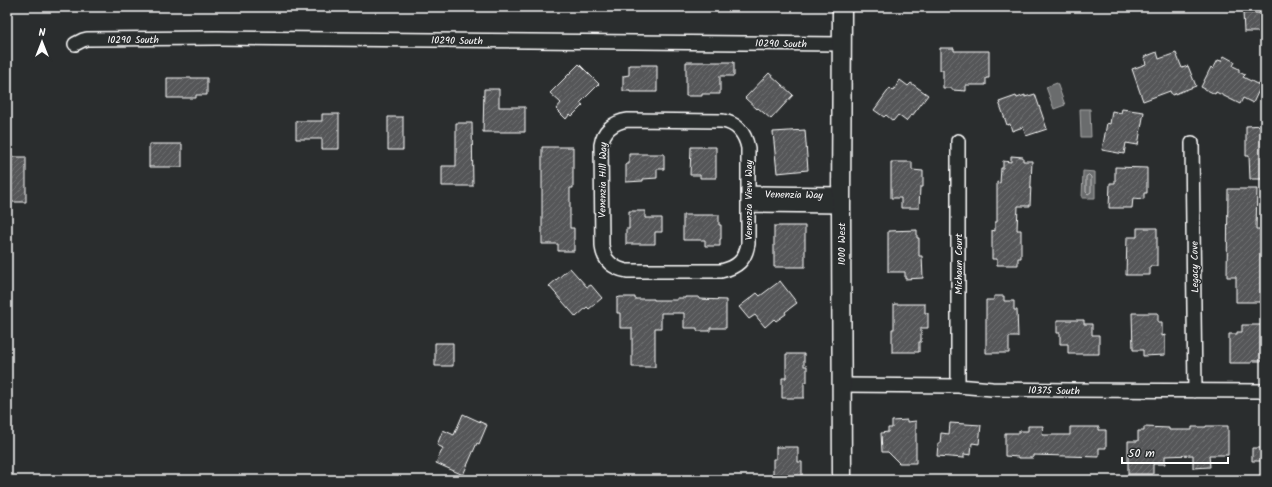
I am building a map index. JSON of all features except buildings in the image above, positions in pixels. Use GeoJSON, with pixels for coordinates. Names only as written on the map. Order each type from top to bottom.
{"type":"FeatureCollection","features":[{"type":"Feature","properties":{"kind":"street","name":"1000 West"},"geometry":{"type":"LineString","coordinates":[[842,7],[842,480]]}},
{"type":"Feature","properties":{"kind":"street","name":"10290 South"},"geometry":{"type":"LineString","coordinates":[[75,44],[87,39],[202,38],[842,44]]}},
{"type":"Feature","properties":{"kind":"street","name":"Venenzia Hill Way"},"geometry":{"type":"LineString","coordinates":[[613,266],[608,262],[602,251],[601,145],[602,139],[608,129],[619,122],[628,120],[722,121],[734,124],[738,128]]}},
{"type":"Feature","properties":{"kind":"street","name":"Venenzia View Way"},"geometry":{"type":"LineString","coordinates":[[613,266],[619,270],[627,271],[721,271],[731,269],[739,263],[747,251],[748,244],[748,148],[746,139],[738,128]]}},
{"type":"Feature","properties":{"kind":"street","name":"Michaun Court"},"geometry":{"type":"LineString","coordinates":[[958,141],[958,386]]}},
{"type":"Feature","properties":{"kind":"street","name":"Legacy Cove"},"geometry":{"type":"LineString","coordinates":[[1192,143],[1195,391]]}},
{"type":"Feature","properties":{"kind":"street","name":"Venenzia Way"},"geometry":{"type":"LineString","coordinates":[[748,199],[841,200]]}},
{"type":"Feature","properties":{"kind":"street","name":"10375 South"},"geometry":{"type":"LineString","coordinates":[[842,385],[958,386],[992,389],[1040,390],[1265,391]]}},
{"type":"Feature","properties":{"kind":"water"},"geometry":{"type":"Polygon","coordinates":[[[1057,83],[1065,105],[1054,109],[1046,87],[1057,83]]]}},
{"type":"Feature","properties":{"kind":"water"},"geometry":{"type":"Polygon","coordinates":[[[1080,109],[1090,109],[1091,137],[1081,137],[1080,109]]]}},
{"type":"Feature","properties":{"kind":"water"},"geometry":{"type":"Polygon","coordinates":[[[1083,171],[1095,172],[1095,198],[1082,198],[1083,171]]]}}]}
